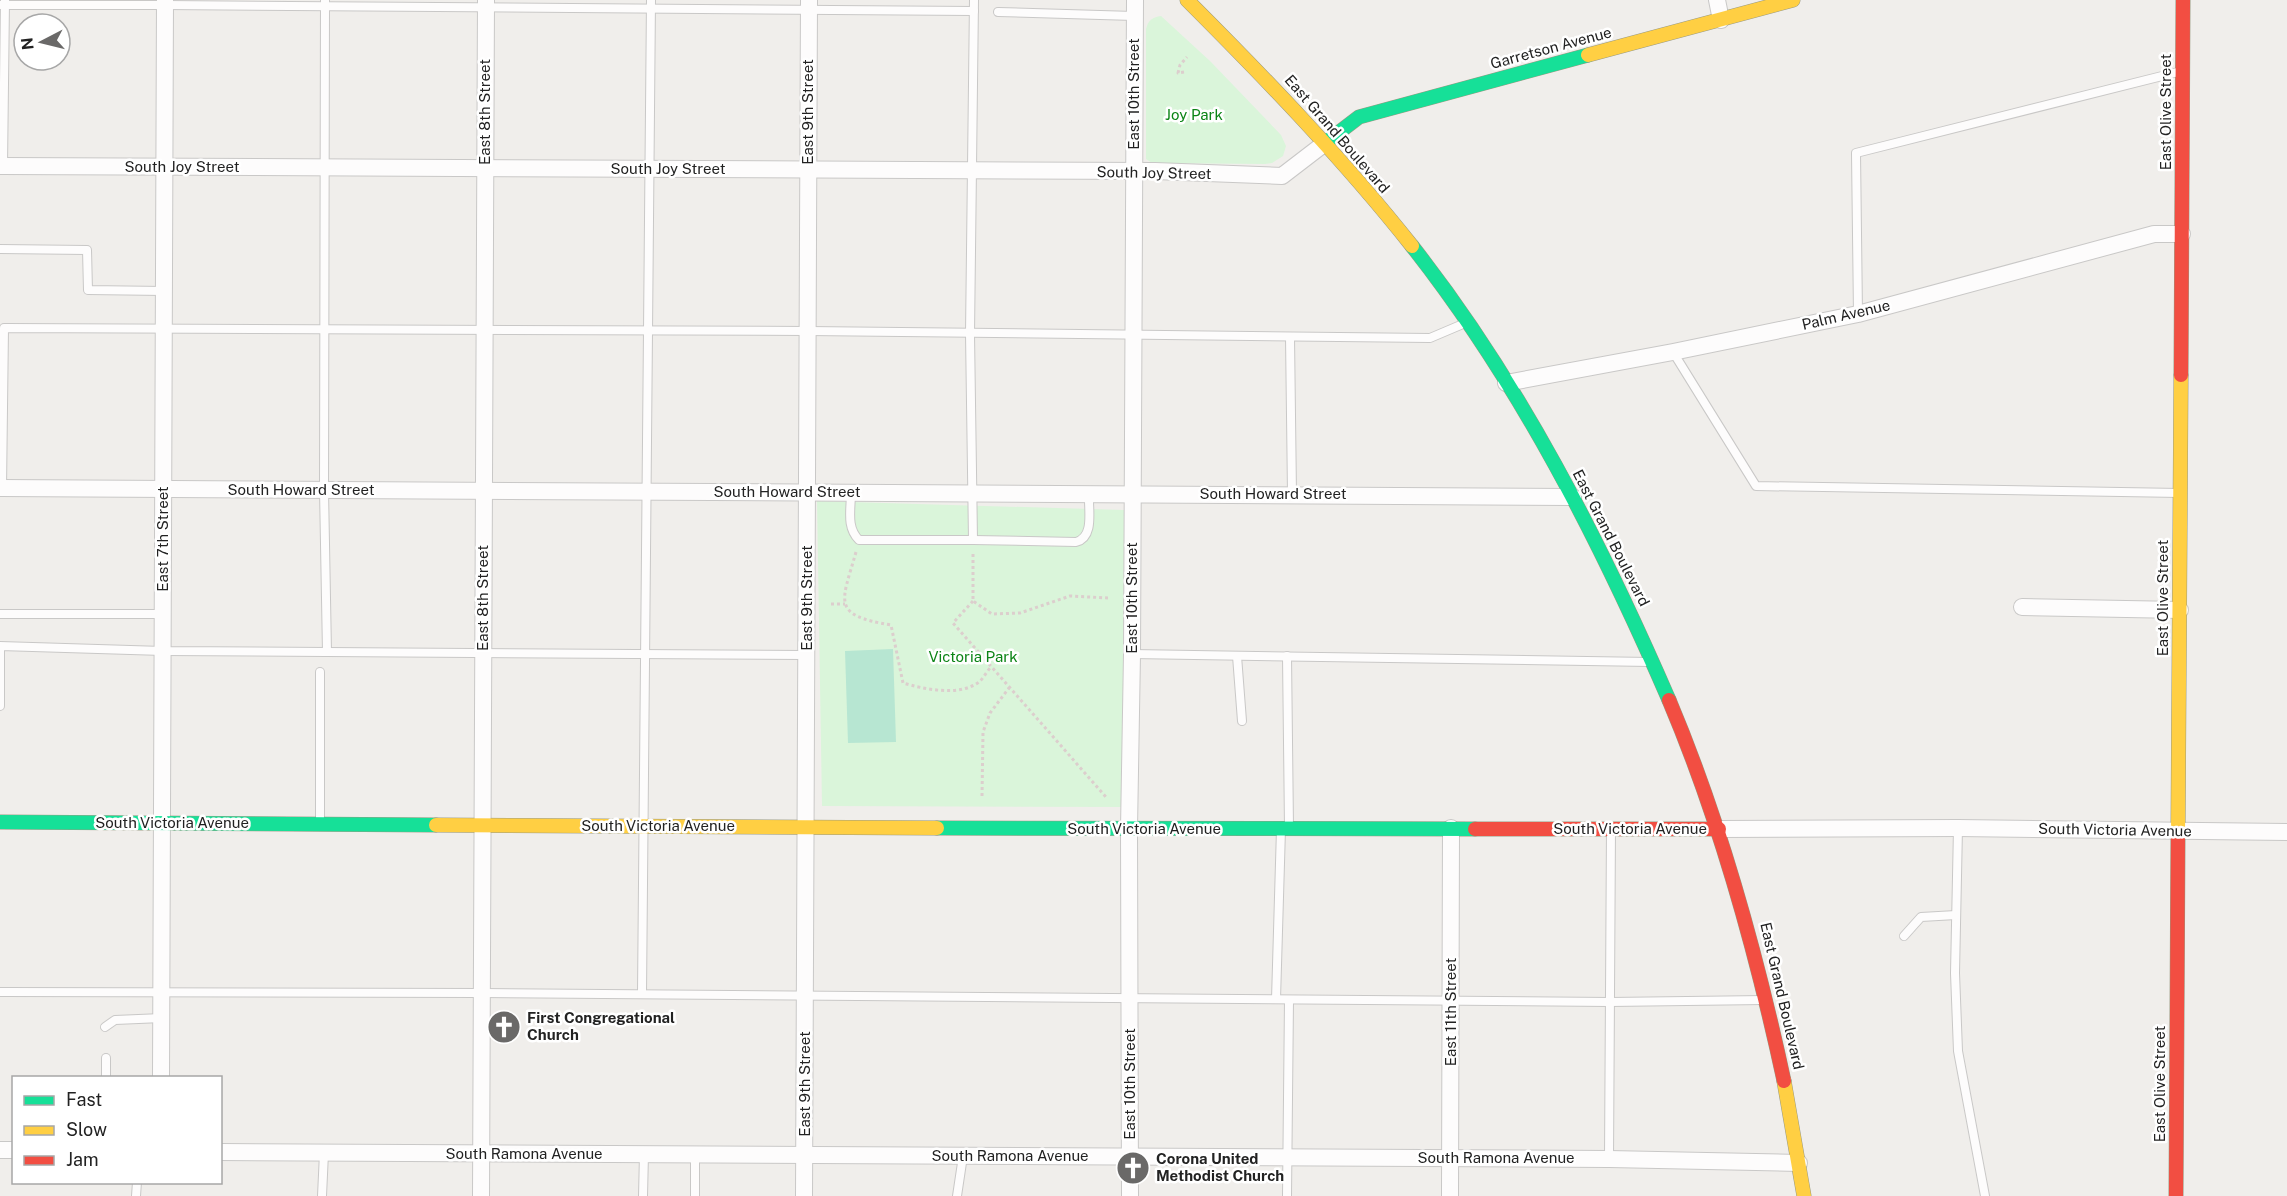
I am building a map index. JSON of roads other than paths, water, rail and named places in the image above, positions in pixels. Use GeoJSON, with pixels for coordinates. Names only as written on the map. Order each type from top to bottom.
{"type":"FeatureCollection","features":[{"type":"Feature","properties":{"kind":"street","name":"East Grand Boulevard"},"geometry":{"type":"LineString","coordinates":[[1187,0],[1325,143],[1417,253],[1467,322],[1573,497],[1654,662],[1719,829],[1741,899],[1767,1000],[1786,1088],[1804,1196]]}},
{"type":"Feature","properties":{"kind":"street"},"geometry":{"type":"LineString","coordinates":[[1717,0],[1721,20]]}},
{"type":"Feature","properties":{"kind":"street","name":"Garretson Avenue"},"geometry":{"type":"LineString","coordinates":[[1325,143],[1359,117],[1793,0]]}},
{"type":"Feature","properties":{"kind":"street","name":"East Olive Street"},"geometry":{"type":"LineString","coordinates":[[2176,1196],[2183,0]]}},
{"type":"Feature","properties":{"kind":"street","name":"East 7th Street"},"geometry":{"type":"LineString","coordinates":[[161,1076],[165,2]]}},
{"type":"Feature","properties":{"kind":"street","name":"East 8th Street"},"geometry":{"type":"LineString","coordinates":[[481,1196],[486,4]]}},
{"type":"Feature","properties":{"kind":"street","name":"East 9th Street"},"geometry":{"type":"LineString","coordinates":[[804,1196],[809,5]]}},
{"type":"Feature","properties":{"kind":"street","name":"East 10th Street"},"geometry":{"type":"LineString","coordinates":[[1130,1196],[1129,830],[1133,494],[1134,8]]}},
{"type":"Feature","properties":{"kind":"street","name":"South Joy Street"},"geometry":{"type":"LineString","coordinates":[[2,166],[1134,171],[1282,177],[1325,143]]}},
{"type":"Feature","properties":{"kind":"street","name":"Palm Avenue"},"geometry":{"type":"LineString","coordinates":[[1506,383],[1858,314],[2154,234],[2182,234]]}},
{"type":"Feature","properties":{"kind":"street","name":"South Howard Street"},"geometry":{"type":"LineString","coordinates":[[1,488],[1573,497]]}},
{"type":"Feature","properties":{"kind":"street"},"geometry":{"type":"LineString","coordinates":[[2022,607],[2180,610]]}},
{"type":"Feature","properties":{"kind":"street","name":"South Victoria Avenue"},"geometry":{"type":"LineString","coordinates":[[0,822],[1129,830],[1958,828],[2178,829],[2197,832],[2287,831]]}},
{"type":"Feature","properties":{"kind":"street","name":"East 11th Street"},"geometry":{"type":"LineString","coordinates":[[1450,1196],[1451,828]]}},
{"type":"Feature","properties":{"kind":"street","name":"South Ramona Avenue"},"geometry":{"type":"LineString","coordinates":[[222,1152],[1609,1159],[1799,1163]]}},
{"type":"Feature","properties":{"kind":"lane"},"geometry":{"type":"LineString","coordinates":[[973,540],[970,333],[974,0]]}},
{"type":"Feature","properties":{"kind":"lane"},"geometry":{"type":"LineString","coordinates":[[2,166],[4,4],[165,2],[809,5],[974,11]]}},
{"type":"Feature","properties":{"kind":"lane"},"geometry":{"type":"LineString","coordinates":[[325,3],[324,490],[327,652]]}},
{"type":"Feature","properties":{"kind":"lane"},"geometry":{"type":"LineString","coordinates":[[642,994],[651,5]]}},
{"type":"Feature","properties":{"kind":"lane"},"geometry":{"type":"LineString","coordinates":[[998,12],[1134,8]]}},
{"type":"Feature","properties":{"kind":"lane"},"geometry":{"type":"LineString","coordinates":[[1858,314],[1856,153],[2182,70]]}},
{"type":"Feature","properties":{"kind":"lane"},"geometry":{"type":"LineString","coordinates":[[0,249],[87,250],[88,290],[164,291]]}},
{"type":"Feature","properties":{"kind":"lane"},"geometry":{"type":"LineString","coordinates":[[1,488],[2,328],[1430,338],[1467,322]]}},
{"type":"Feature","properties":{"kind":"lane"},"geometry":{"type":"LineString","coordinates":[[1290,336],[1292,494]]}},
{"type":"Feature","properties":{"kind":"lane"},"geometry":{"type":"LineString","coordinates":[[1673,352],[1756,486],[2180,493]]}},
{"type":"Feature","properties":{"kind":"lane"},"geometry":{"type":"LineString","coordinates":[[851,492],[850,525],[852,533],[859,540],[1076,542],[1084,540],[1088,534],[1089,493]]}},
{"type":"Feature","properties":{"kind":"lane"},"geometry":{"type":"LineString","coordinates":[[0,615],[163,614]]}},
{"type":"Feature","properties":{"kind":"lane"},"geometry":{"type":"LineString","coordinates":[[0,706],[0,646],[163,651],[806,655]]}},
{"type":"Feature","properties":{"kind":"lane"},"geometry":{"type":"LineString","coordinates":[[1132,654],[1654,662]]}},
{"type":"Feature","properties":{"kind":"lane"},"geometry":{"type":"LineString","coordinates":[[1237,656],[1242,722]]}},
{"type":"Feature","properties":{"kind":"lane"},"geometry":{"type":"LineString","coordinates":[[1276,999],[1285,828],[1287,656]]}},
{"type":"Feature","properties":{"kind":"lane"},"geometry":{"type":"LineString","coordinates":[[320,672],[320,824]]}},
{"type":"Feature","properties":{"kind":"lane"},"geometry":{"type":"LineString","coordinates":[[1958,828],[1955,973],[1958,1051],[1985,1196]]}},
{"type":"Feature","properties":{"kind":"lane"},"geometry":{"type":"LineString","coordinates":[[1609,1159],[1611,829]]}},
{"type":"Feature","properties":{"kind":"lane"},"geometry":{"type":"LineString","coordinates":[[1904,936],[1921,917],[1956,915]]}},
{"type":"Feature","properties":{"kind":"lane"},"geometry":{"type":"LineString","coordinates":[[0,992],[482,993],[1610,1002],[1767,1000]]}},
{"type":"Feature","properties":{"kind":"lane"},"geometry":{"type":"LineString","coordinates":[[1287,1196],[1289,1000]]}},
{"type":"Feature","properties":{"kind":"lane"},"geometry":{"type":"LineString","coordinates":[[105,1027],[115,1020],[162,1018]]}},
{"type":"Feature","properties":{"kind":"lane"},"geometry":{"type":"LineString","coordinates":[[106,1058],[106,1076]]}},
{"type":"Feature","properties":{"kind":"lane"},"geometry":{"type":"LineString","coordinates":[[322,1196],[324,1153]]}},
{"type":"Feature","properties":{"kind":"lane"},"geometry":{"type":"LineString","coordinates":[[644,1154],[644,1196]]}},
{"type":"Feature","properties":{"kind":"lane"},"geometry":{"type":"LineString","coordinates":[[695,1154],[695,1196]]}},
{"type":"Feature","properties":{"kind":"lane"},"geometry":{"type":"LineString","coordinates":[[957,1196],[963,1156]]}},
{"type":"Feature","properties":{"kind":"place","name":"First Congregational Church"},"geometry":{"type":"Point","coordinates":[504,1027]}},
{"type":"Feature","properties":{"kind":"place","name":"Corona United Methodist Church"},"geometry":{"type":"Point","coordinates":[1133,1168]}},
{"type":"Feature","properties":{"kind":"park label","name":"Joy Park"},"geometry":{"type":"Point","coordinates":[1194,115]}},
{"type":"Feature","properties":{"kind":"park label","name":"Victoria Park"},"geometry":{"type":"Point","coordinates":[973,657]}}]}
